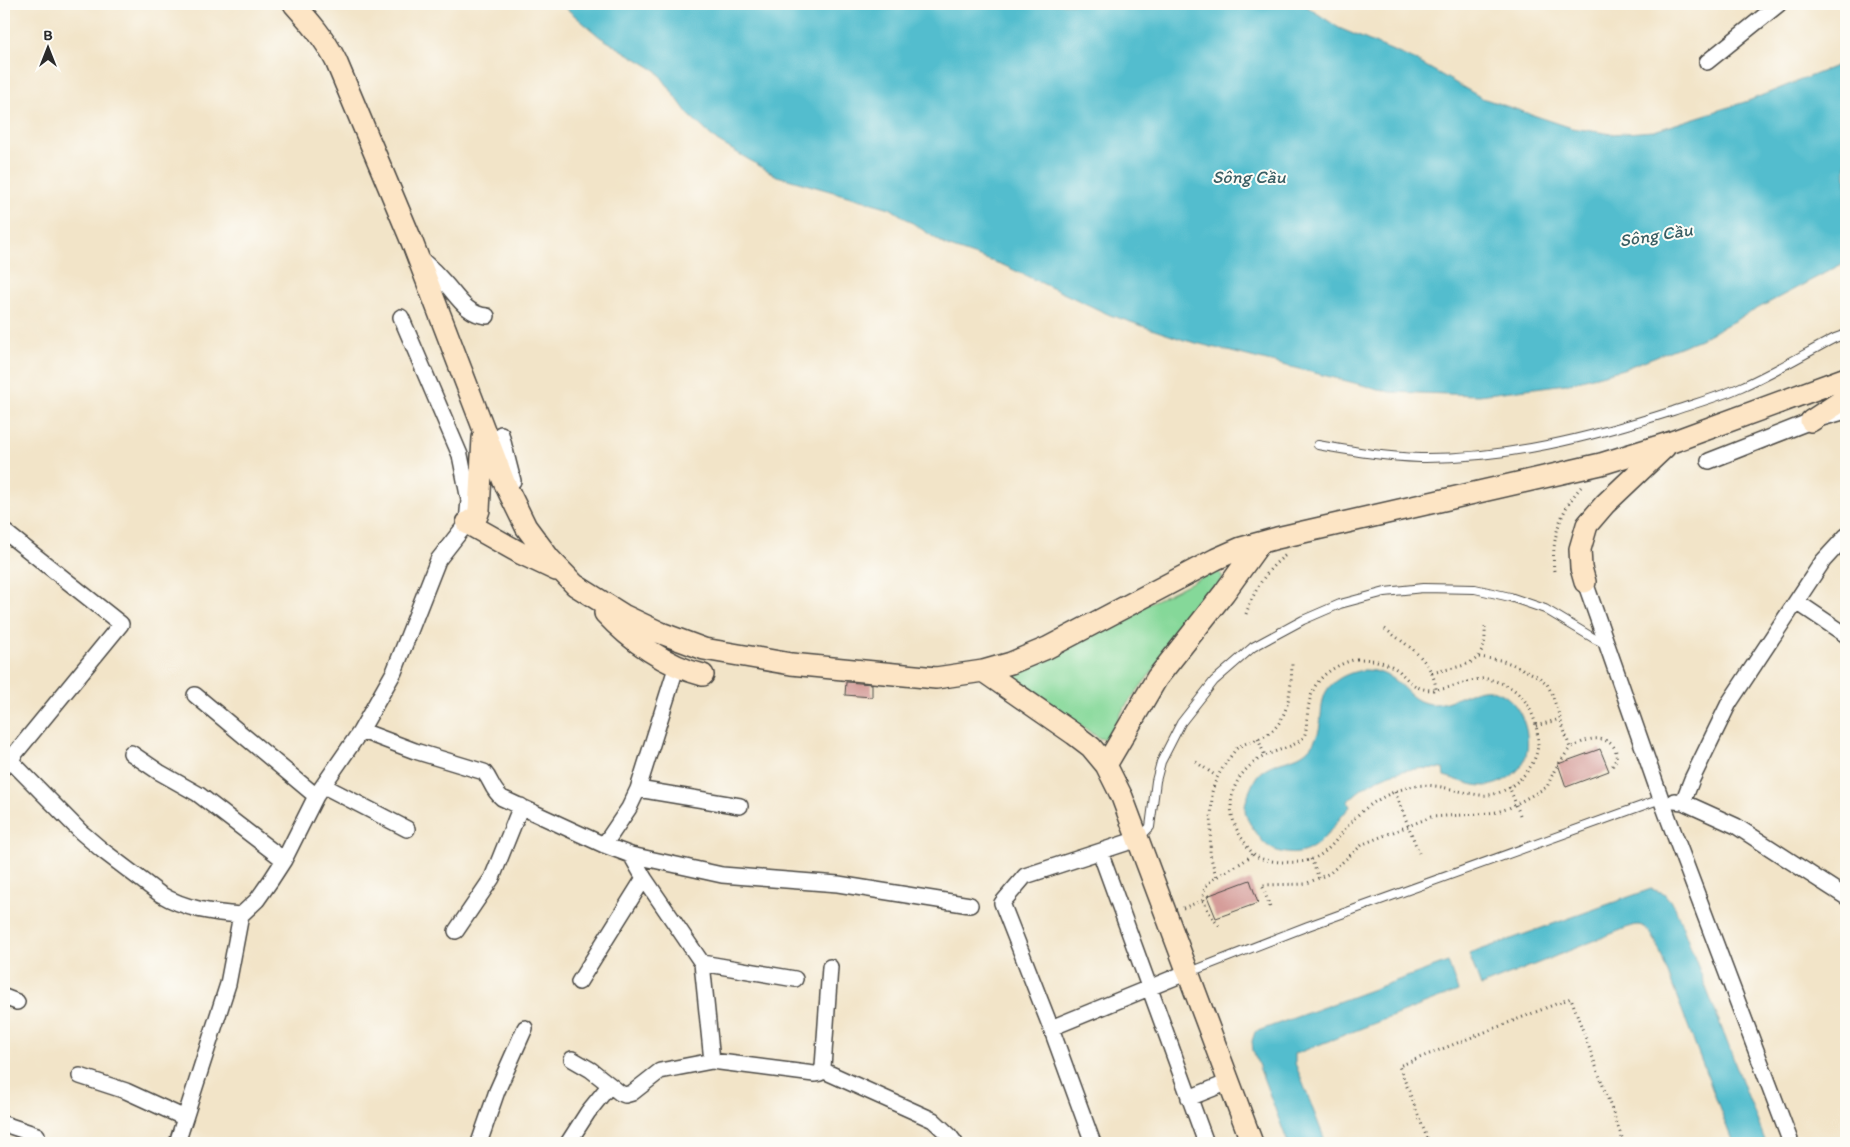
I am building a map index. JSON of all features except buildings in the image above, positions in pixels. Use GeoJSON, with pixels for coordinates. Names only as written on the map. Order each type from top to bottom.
{"type":"FeatureCollection","features":[{"type":"Feature","properties":{"kind":"main road"},"geometry":{"type":"LineString","coordinates":[[294,4],[329,46],[493,432],[504,482],[526,527],[539,546],[575,585],[624,616],[661,633],[704,649],[791,664],[901,676],[936,678],[982,671],[1010,663],[1048,648],[1216,559],[1241,548],[1332,524],[1601,464],[1669,443],[1846,378]]}},
{"type":"Feature","properties":{"kind":"main road"},"geometry":{"type":"LineString","coordinates":[[1811,421],[1846,398]]}},
{"type":"Feature","properties":{"kind":"main road"},"geometry":{"type":"LineString","coordinates":[[493,432],[479,510],[477,516],[467,523],[522,554],[561,572]]}},
{"type":"Feature","properties":{"kind":"main road"},"geometry":{"type":"LineString","coordinates":[[1585,582],[1581,568],[1580,549],[1587,525],[1605,504],[1669,443]]}},
{"type":"Feature","properties":{"kind":"main road"},"geometry":{"type":"LineString","coordinates":[[1106,765],[1157,678],[1224,593],[1260,543]]}},
{"type":"Feature","properties":{"kind":"main road"},"geometry":{"type":"LineString","coordinates":[[586,592],[632,638],[690,672],[703,675]]}},
{"type":"Feature","properties":{"kind":"main road"},"geometry":{"type":"LineString","coordinates":[[982,671],[1074,734],[1091,747],[1106,765],[1122,797],[1252,1143]]}},
{"type":"Feature","properties":{"kind":"street"},"geometry":{"type":"LineString","coordinates":[[1707,62],[1779,4]]}},
{"type":"Feature","properties":{"kind":"street"},"geometry":{"type":"LineString","coordinates":[[417,256],[466,307],[479,316],[487,316]]}},
{"type":"Feature","properties":{"kind":"street"},"geometry":{"type":"LineString","coordinates":[[178,1143],[228,984],[241,915],[258,900],[284,860],[320,791],[360,732],[394,672],[438,560],[467,523],[469,500],[460,455],[401,317]]}},
{"type":"Feature","properties":{"kind":"street"},"geometry":{"type":"LineString","coordinates":[[1709,461],[1811,421],[1846,411]]}},
{"type":"Feature","properties":{"kind":"street"},"geometry":{"type":"LineString","coordinates":[[4,531],[120,624],[7,763],[102,850],[169,900],[215,914],[241,915]]}},
{"type":"Feature","properties":{"kind":"street"},"geometry":{"type":"LineString","coordinates":[[1684,802],[1692,779],[1729,703],[1823,561],[1846,536]]}},
{"type":"Feature","properties":{"kind":"street"},"geometry":{"type":"LineString","coordinates":[[1585,582],[1609,646],[1661,800],[1791,1143]]}},
{"type":"Feature","properties":{"kind":"street"},"geometry":{"type":"LineString","coordinates":[[1797,602],[1846,635]]}},
{"type":"Feature","properties":{"kind":"street"},"geometry":{"type":"LineString","coordinates":[[604,845],[629,808],[638,789],[677,665]]}},
{"type":"Feature","properties":{"kind":"street"},"geometry":{"type":"LineString","coordinates":[[195,695],[320,791],[407,828]]}},
{"type":"Feature","properties":{"kind":"street"},"geometry":{"type":"LineString","coordinates":[[360,732],[370,734],[415,752],[484,772],[489,778],[494,792],[502,798],[604,845],[631,855],[722,875],[838,884],[970,904]]}},
{"type":"Feature","properties":{"kind":"street"},"geometry":{"type":"LineString","coordinates":[[131,753],[159,772],[198,794],[284,860]]}},
{"type":"Feature","properties":{"kind":"street"},"geometry":{"type":"LineString","coordinates":[[638,789],[740,806]]}},
{"type":"Feature","properties":{"kind":"street"},"geometry":{"type":"LineString","coordinates":[[1661,800],[1684,802],[1736,826],[1846,897]]}},
{"type":"Feature","properties":{"kind":"street"},"geometry":{"type":"LineString","coordinates":[[456,931],[492,878],[521,806]]}},
{"type":"Feature","properties":{"kind":"street"},"geometry":{"type":"LineString","coordinates":[[1093,1143],[1002,903],[1025,876],[1138,839]]}},
{"type":"Feature","properties":{"kind":"street"},"geometry":{"type":"LineString","coordinates":[[1100,852],[1206,1143]]}},
{"type":"Feature","properties":{"kind":"street"},"geometry":{"type":"LineString","coordinates":[[631,855],[644,878],[702,963],[712,1062]]}},
{"type":"Feature","properties":{"kind":"street"},"geometry":{"type":"LineString","coordinates":[[579,982],[644,878]]}},
{"type":"Feature","properties":{"kind":"street"},"geometry":{"type":"LineString","coordinates":[[702,963],[796,979]]}},
{"type":"Feature","properties":{"kind":"street"},"geometry":{"type":"LineString","coordinates":[[572,1059],[591,1070],[622,1095],[628,1094],[660,1072],[712,1062],[814,1074],[820,1073],[822,1070],[830,967]]}},
{"type":"Feature","properties":{"kind":"street"},"geometry":{"type":"LineString","coordinates":[[1051,1028],[1188,972]]}},
{"type":"Feature","properties":{"kind":"street"},"geometry":{"type":"LineString","coordinates":[[479,1143],[497,1091],[525,1028]]}},
{"type":"Feature","properties":{"kind":"street"},"geometry":{"type":"LineString","coordinates":[[822,1070],[933,1120],[955,1143]]}},
{"type":"Feature","properties":{"kind":"street"},"geometry":{"type":"LineString","coordinates":[[80,1076],[126,1091],[185,1118]]}},
{"type":"Feature","properties":{"kind":"street"},"geometry":{"type":"LineString","coordinates":[[1189,1098],[1229,1082]]}},
{"type":"Feature","properties":{"kind":"street"},"geometry":{"type":"LineString","coordinates":[[568,1143],[588,1112],[609,1086]]}},
{"type":"Feature","properties":{"kind":"street"},"geometry":{"type":"LineString","coordinates":[[4,1124],[37,1135]]}},
{"type":"Feature","properties":{"kind":"lane"},"geometry":{"type":"LineString","coordinates":[[1318,445],[1418,458],[1484,455],[1559,441],[1636,422],[1721,396],[1743,387],[1846,334]]}},
{"type":"Feature","properties":{"kind":"lane"},"geometry":{"type":"LineString","coordinates":[[1138,839],[1150,827],[1156,781],[1161,762],[1181,723],[1214,681],[1253,647],[1303,620],[1340,604],[1385,592],[1423,588],[1474,589],[1510,597],[1545,609],[1609,646]]}},
{"type":"Feature","properties":{"kind":"lane"},"geometry":{"type":"LineString","coordinates":[[1188,972],[1308,926],[1661,800]]}},
{"type":"Feature","properties":{"kind":"path"},"geometry":{"type":"LineString","coordinates":[[1554,571],[1555,534],[1562,515],[1568,502],[1601,464]]}},
{"type":"Feature","properties":{"kind":"path"},"geometry":{"type":"LineString","coordinates":[[1246,614],[1253,595],[1270,570],[1293,551]]}},
{"type":"Feature","properties":{"kind":"path"},"geometry":{"type":"LineString","coordinates":[[1432,673],[1472,663],[1479,657],[1485,641],[1486,627]]}},
{"type":"Feature","properties":{"kind":"path"},"geometry":{"type":"LineString","coordinates":[[1385,629],[1414,652],[1430,668],[1436,690]]}},
{"type":"Feature","properties":{"kind":"path"},"geometry":{"type":"LineString","coordinates":[[1479,657],[1500,660],[1539,677],[1547,684],[1570,748]]}},
{"type":"Feature","properties":{"kind":"path"},"geometry":{"type":"LineString","coordinates":[[1368,659],[1381,662],[1398,670],[1419,687],[1436,690],[1484,678],[1508,685],[1528,704],[1534,716],[1536,726],[1538,747],[1527,773],[1499,792],[1483,795],[1451,788],[1424,786],[1406,788],[1376,801],[1353,820],[1328,851],[1311,860],[1288,863],[1260,858],[1253,854],[1240,837],[1234,824],[1230,803],[1232,792],[1244,772],[1256,761],[1297,743],[1304,737],[1312,692],[1322,679],[1344,662],[1368,659]]}},
{"type":"Feature","properties":{"kind":"path"},"geometry":{"type":"LineString","coordinates":[[1216,876],[1210,854],[1212,792],[1216,776],[1239,746],[1273,731],[1282,718],[1289,697],[1292,664]]}},
{"type":"Feature","properties":{"kind":"path"},"geometry":{"type":"LineString","coordinates":[[1536,726],[1560,719]]}},
{"type":"Feature","properties":{"kind":"path"},"geometry":{"type":"LineString","coordinates":[[1258,739],[1265,756]]}},
{"type":"Feature","properties":{"kind":"path"},"geometry":{"type":"LineString","coordinates":[[1270,907],[1262,885],[1305,884],[1330,873],[1363,844],[1432,817],[1497,812],[1516,805],[1547,787],[1555,769],[1570,748],[1585,741],[1602,739],[1616,748],[1615,763],[1610,769]]}},
{"type":"Feature","properties":{"kind":"path"},"geometry":{"type":"LineString","coordinates":[[1196,762],[1216,776]]}},
{"type":"Feature","properties":{"kind":"path"},"geometry":{"type":"LineString","coordinates":[[1509,786],[1520,815]]}},
{"type":"Feature","properties":{"kind":"path"},"geometry":{"type":"LineString","coordinates":[[1395,792],[1418,853]]}},
{"type":"Feature","properties":{"kind":"path"},"geometry":{"type":"LineString","coordinates":[[1219,926],[1204,905],[1204,893],[1208,882],[1240,864],[1253,854]]}},
{"type":"Feature","properties":{"kind":"path"},"geometry":{"type":"LineString","coordinates":[[1311,860],[1319,878]]}},
{"type":"Feature","properties":{"kind":"path"},"geometry":{"type":"LineString","coordinates":[[1180,909],[1204,900]]}},
{"type":"Feature","properties":{"kind":"path"},"geometry":{"type":"LineString","coordinates":[[1429,1143],[1399,1066],[1571,998],[1624,1143]]}},
{"type":"Feature","properties":{"kind":"green space"},"geometry":{"type":"Polygon","coordinates":[[[1217,570],[1222,579],[1215,590],[1124,708],[1109,736],[1104,739],[1099,738],[1014,680],[1015,669],[1217,570]]]}},
{"type":"Feature","properties":{"kind":"water","name":"Sông Cầu"},"geometry":{"type":"Polygon","coordinates":[[[561,4],[1303,4],[1339,28],[1417,61],[1482,98],[1572,128],[1612,134],[1654,131],[1748,101],[1846,62],[1846,264],[1840,265],[1700,339],[1623,369],[1566,384],[1479,395],[1390,392],[1184,340],[1110,315],[1003,265],[947,246],[890,208],[777,176],[717,141],[688,114],[657,71],[600,37],[561,4]]]}},
{"type":"Feature","properties":{"kind":"water"},"geometry":{"type":"Polygon","coordinates":[[[1363,670],[1370,670],[1388,676],[1414,698],[1425,703],[1441,703],[1477,691],[1486,690],[1504,695],[1517,708],[1525,726],[1527,745],[1523,763],[1506,780],[1486,786],[1474,785],[1444,776],[1443,769],[1416,769],[1391,774],[1369,784],[1348,801],[1350,807],[1315,846],[1307,851],[1297,853],[1278,851],[1266,844],[1250,824],[1245,808],[1248,794],[1262,771],[1277,763],[1298,756],[1311,746],[1318,733],[1323,701],[1328,689],[1344,676],[1363,670]]]}},
{"type":"Feature","properties":{"kind":"water"},"geometry":{"type":"Polygon","coordinates":[[[1651,889],[1664,893],[1675,907],[1766,1143],[1733,1143],[1659,948],[1648,930],[1643,927],[1636,925],[1626,928],[1481,986],[1469,954],[1651,889]]]}},
{"type":"Feature","properties":{"kind":"water"},"geometry":{"type":"Polygon","coordinates":[[[1448,962],[1458,991],[1295,1054],[1295,1063],[1326,1143],[1288,1143],[1253,1051],[1252,1041],[1255,1032],[1448,962]]]}}]}
